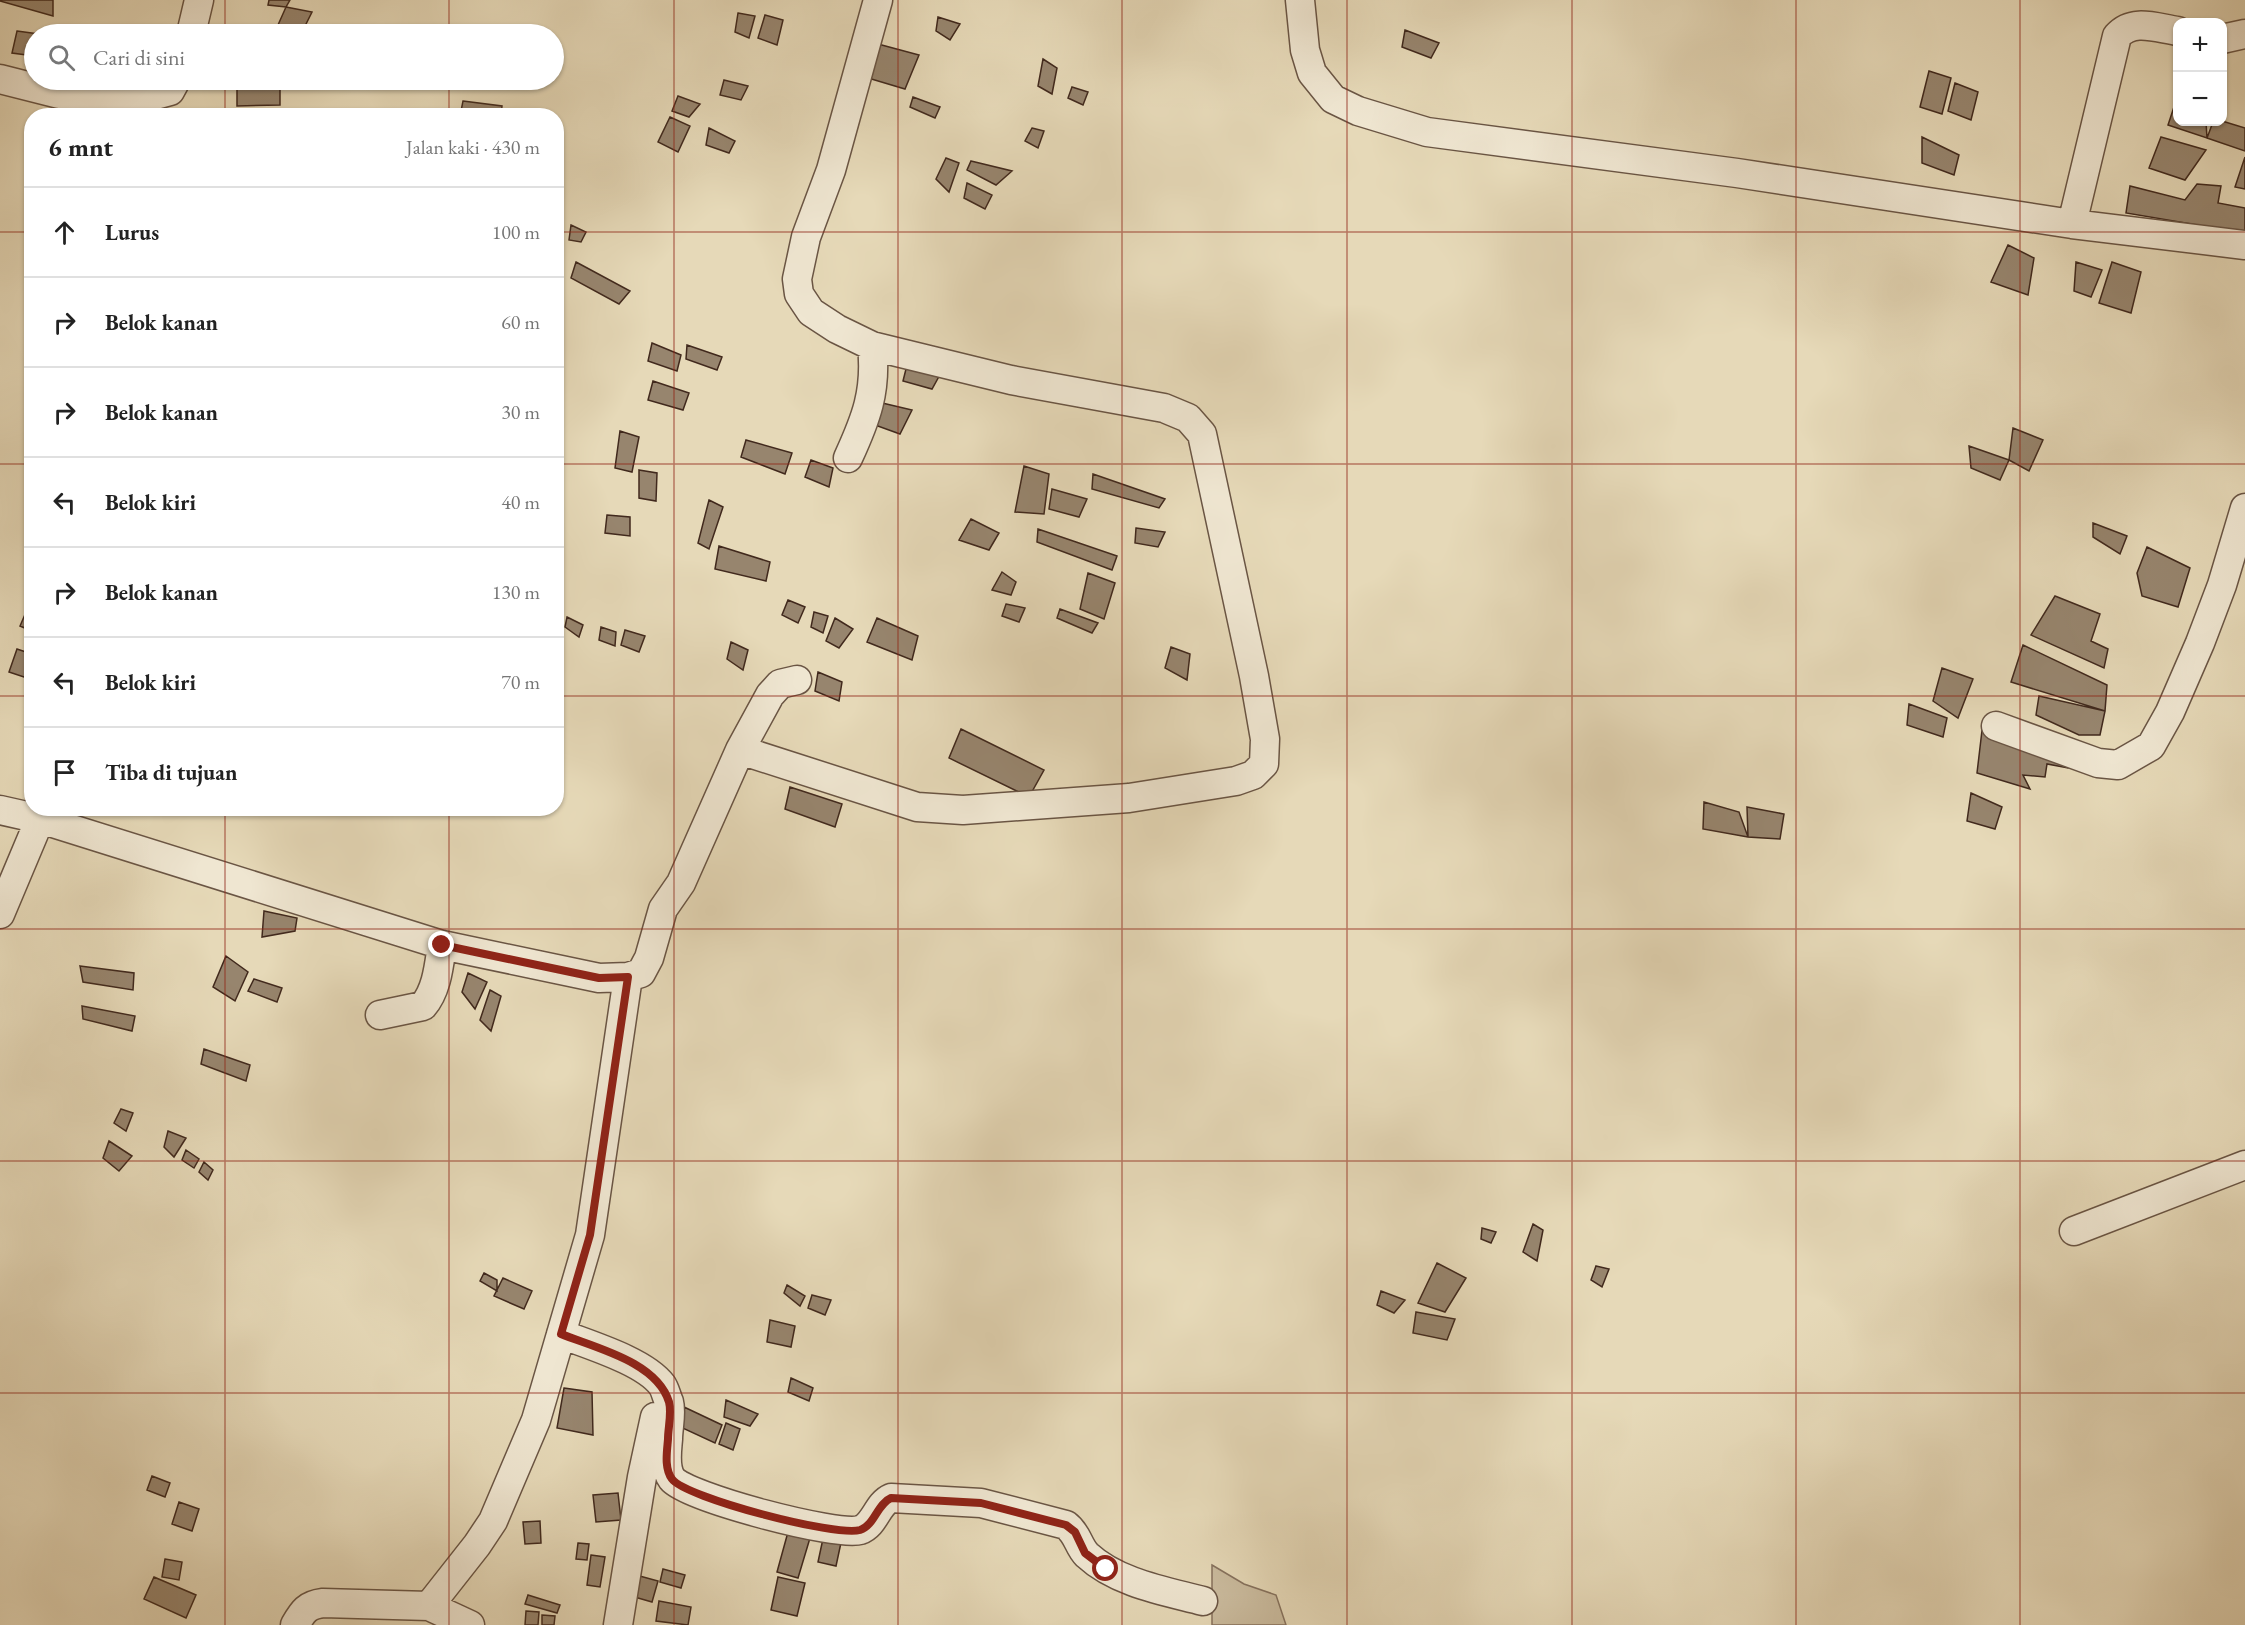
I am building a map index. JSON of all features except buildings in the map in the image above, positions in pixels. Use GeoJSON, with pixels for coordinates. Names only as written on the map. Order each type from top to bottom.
{"type":"FeatureCollection","features":[{"type":"Feature","properties":{"kind":"street"},"geometry":{"type":"LineString","coordinates":[[194,24],[200,0]]}},
{"type":"Feature","properties":{"kind":"street"},"geometry":{"type":"LineString","coordinates":[[740,750],[917,807],[963,810],[1129,798],[1236,781],[1254,775],[1264,764],[1265,739],[1254,676],[1212,474],[1202,434],[1196,425],[1188,418],[1164,408],[1011,380],[872,346],[837,329],[811,312],[799,294],[797,279],[806,237],[831,170],[878,0]]}},
{"type":"Feature","properties":{"kind":"street"},"geometry":{"type":"LineString","coordinates":[[1300,0],[1305,50],[1312,73],[1333,99],[1358,111],[1427,132],[1737,173],[2072,224],[2245,245]]}},
{"type":"Feature","properties":{"kind":"street"},"geometry":{"type":"LineString","coordinates":[[2072,224],[2117,36],[2124,28],[2133,25],[2173,30]]}},
{"type":"Feature","properties":{"kind":"street"},"geometry":{"type":"LineString","coordinates":[[2227,38],[2245,34]]}},
{"type":"Feature","properties":{"kind":"street"},"geometry":{"type":"LineString","coordinates":[[0,79],[24,85]]}},
{"type":"Feature","properties":{"kind":"street"},"geometry":{"type":"LineString","coordinates":[[43,90],[59,94],[148,97],[171,90]]}},
{"type":"Feature","properties":{"kind":"street"},"geometry":{"type":"LineString","coordinates":[[848,458],[867,416],[874,365],[872,346]]}},
{"type":"Feature","properties":{"kind":"street"},"geometry":{"type":"LineString","coordinates":[[1996,726],[2098,763],[2118,765],[2151,746],[2170,712],[2200,643],[2222,585],[2245,508]]}},
{"type":"Feature","properties":{"kind":"street"},"geometry":{"type":"LineString","coordinates":[[27,816],[442,945],[599,978],[628,977],[641,973],[649,958],[663,909],[681,883],[740,750],[770,695],[780,684],[797,680]]}},
{"type":"Feature","properties":{"kind":"street"},"geometry":{"type":"LineString","coordinates":[[0,810],[24,815]]}},
{"type":"Feature","properties":{"kind":"street"},"geometry":{"type":"LineString","coordinates":[[0,914],[40,819]]}},
{"type":"Feature","properties":{"kind":"street"},"geometry":{"type":"LineString","coordinates":[[380,1015],[423,1006],[431,994],[442,945]]}},
{"type":"Feature","properties":{"kind":"street"},"geometry":{"type":"LineString","coordinates":[[429,1606],[493,1521],[536,1419],[590,1235],[628,977]]}},
{"type":"Feature","properties":{"kind":"street"},"geometry":{"type":"LineString","coordinates":[[2074,1231],[2245,1165]]}},
{"type":"Feature","properties":{"kind":"street"},"geometry":{"type":"LineString","coordinates":[[561,1334],[637,1364],[662,1386],[670,1405],[667,1470],[674,1481],[701,1495],[796,1523],[842,1531],[860,1530],[866,1527],[885,1500],[891,1498],[981,1503],[1066,1525],[1075,1532],[1085,1553],[1106,1569],[1156,1589],[1203,1601]]}},
{"type":"Feature","properties":{"kind":"street"},"geometry":{"type":"LineString","coordinates":[[618,1625],[642,1477],[662,1386]]}},
{"type":"Feature","properties":{"kind":"street"},"geometry":{"type":"LineString","coordinates":[[296,1625],[302,1612],[311,1605],[345,1603],[429,1606],[470,1625]]}},
{"type":"Feature","properties":{"kind":"shaded area"},"geometry":{"type":"Polygon","coordinates":[[[1212,1565],[1244,1584],[1276,1595],[1286,1625],[1212,1625],[1212,1565]]]}},
{"type":"Feature","properties":{"kind":"route"},"geometry":{"type":"LineString","coordinates":[[442,945],[599,978],[628,977],[590,1235],[561,1334],[637,1364],[662,1386],[670,1405],[667,1470],[674,1481],[701,1495],[796,1523],[842,1531],[860,1530],[866,1527],[885,1500],[891,1498],[981,1503],[1066,1525],[1075,1532],[1085,1553],[1106,1569]]}}]}
